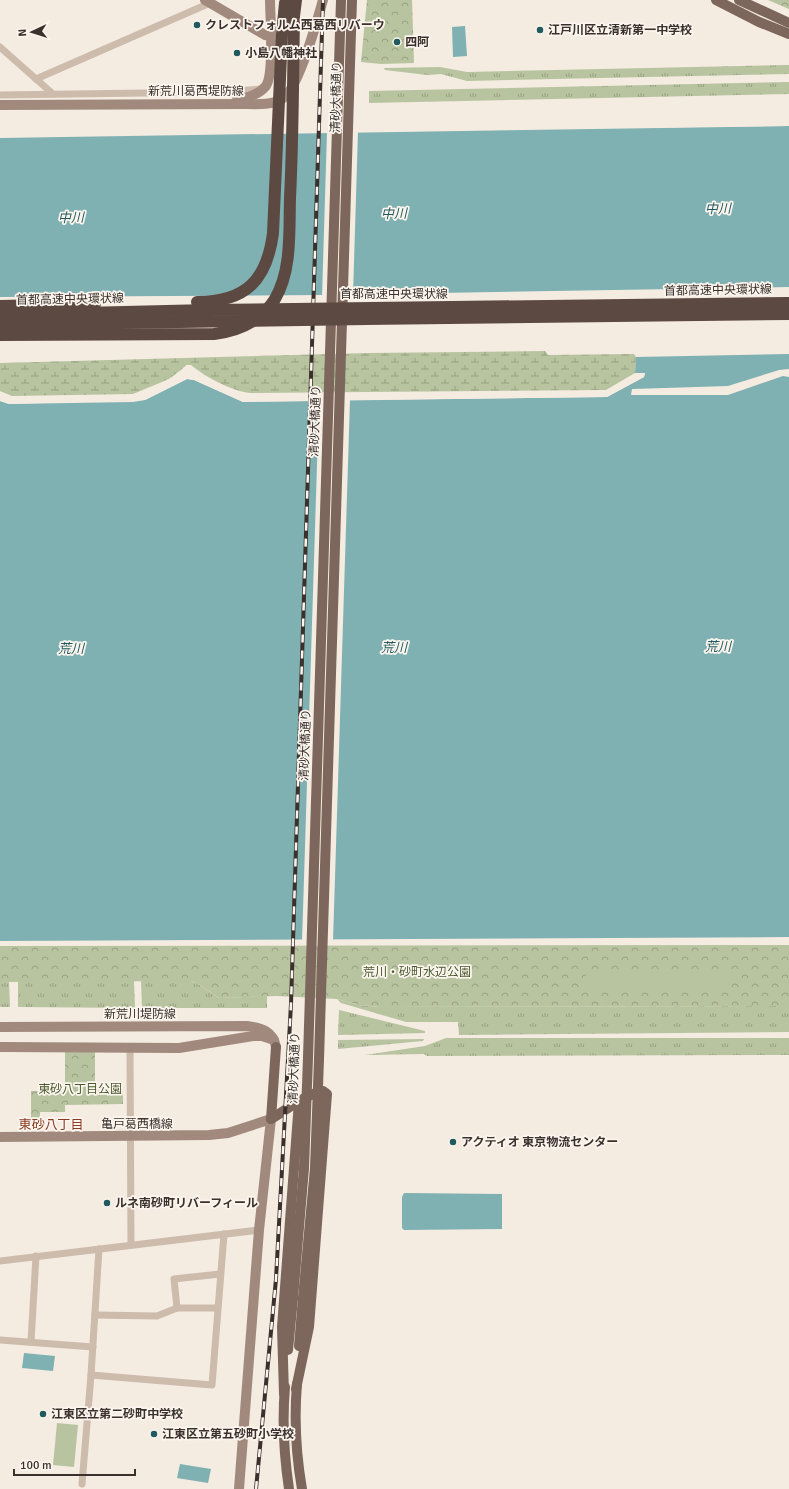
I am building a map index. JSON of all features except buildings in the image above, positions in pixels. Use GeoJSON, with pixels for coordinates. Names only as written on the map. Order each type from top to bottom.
{"type":"FeatureCollection","features":[{"type":"Feature","properties":{"kind":"highway"},"geometry":{"type":"LineString","coordinates":[[0,335],[214,334],[243,327],[253,322],[269,308],[284,279],[288,249],[292,152],[294,16],[289,1]]}},
{"type":"Feature","properties":{"kind":"highway"},"geometry":{"type":"LineString","coordinates":[[0,306],[204,302],[233,296],[254,282],[265,268],[273,234],[282,34],[289,1]]}},
{"type":"Feature","properties":{"kind":"highway","name":"首都高速中央環状線"},"geometry":{"type":"LineString","coordinates":[[0,315],[208,310],[789,303]]}},
{"type":"Feature","properties":{"kind":"highway","name":"首都高速中央環状線"},"geometry":{"type":"LineString","coordinates":[[0,325],[789,314]]}},
{"type":"Feature","properties":{"kind":"main road"},"geometry":{"type":"LineString","coordinates":[[222,103],[243,99],[255,94],[264,88],[269,79],[271,66],[270,0]]}},
{"type":"Feature","properties":{"kind":"main road"},"geometry":{"type":"LineString","coordinates":[[264,88],[273,95],[283,99],[291,89],[300,71],[323,0]]}},
{"type":"Feature","properties":{"kind":"main road","name":"清砂大橋通り"},"geometry":{"type":"LineString","coordinates":[[302,1489],[297,1462],[295,1430],[298,1298],[308,1050],[341,0]]}},
{"type":"Feature","properties":{"kind":"main road","name":"清砂大橋通り"},"geometry":{"type":"LineString","coordinates":[[289,1489],[285,1466],[283,1437],[284,1394],[298,1298],[314,1168],[319,1059],[352,0]]}},
{"type":"Feature","properties":{"kind":"main road"},"geometry":{"type":"LineString","coordinates":[[716,0],[759,22],[789,34]]}},
{"type":"Feature","properties":{"kind":"main road"},"geometry":{"type":"LineString","coordinates":[[738,0],[789,23]]}},
{"type":"Feature","properties":{"kind":"main road"},"geometry":{"type":"LineString","coordinates":[[207,2],[265,36],[271,36]]}},
{"type":"Feature","properties":{"kind":"main road","name":"新荒川葛西堤防線"},"geometry":{"type":"LineString","coordinates":[[0,105],[240,104],[267,103],[283,99]]}},
{"type":"Feature","properties":{"kind":"main road","name":"新荒川堤防線"},"geometry":{"type":"LineString","coordinates":[[0,1027],[247,1026],[268,1031],[275,1043]]}},
{"type":"Feature","properties":{"kind":"main road"},"geometry":{"type":"LineString","coordinates":[[0,1047],[180,1048],[254,1036],[262,1036],[275,1043],[271,1119],[259,1230],[239,1489]]}},
{"type":"Feature","properties":{"kind":"main road"},"geometry":{"type":"LineString","coordinates":[[271,1119],[318,1092],[323,1091],[327,1094],[308,1327],[296,1389]]}},
{"type":"Feature","properties":{"kind":"main road"},"geometry":{"type":"LineString","coordinates":[[284,1394],[282,1327],[299,1102]]}},
{"type":"Feature","properties":{"kind":"main road","name":"亀戸葛西橋線"},"geometry":{"type":"LineString","coordinates":[[0,1137],[203,1136],[228,1133],[271,1119]]}},
{"type":"Feature","properties":{"kind":"street"},"geometry":{"type":"LineString","coordinates":[[36,79],[207,2]]}},
{"type":"Feature","properties":{"kind":"street"},"geometry":{"type":"LineString","coordinates":[[0,47],[53,94]]}},
{"type":"Feature","properties":{"kind":"street"},"geometry":{"type":"LineString","coordinates":[[0,95],[221,92],[264,88]]}},
{"type":"Feature","properties":{"kind":"street"},"geometry":{"type":"LineString","coordinates":[[130,1047],[131,1244]]}},
{"type":"Feature","properties":{"kind":"street"},"geometry":{"type":"LineString","coordinates":[[0,1261],[131,1244],[259,1230]]}},
{"type":"Feature","properties":{"kind":"street"},"geometry":{"type":"LineString","coordinates":[[92,1375],[212,1385],[224,1234]]}},
{"type":"Feature","properties":{"kind":"street"},"geometry":{"type":"LineString","coordinates":[[82,1484],[92,1375],[99,1249]]}},
{"type":"Feature","properties":{"kind":"street"},"geometry":{"type":"LineString","coordinates":[[31,1342],[36,1256]]}},
{"type":"Feature","properties":{"kind":"street"},"geometry":{"type":"LineString","coordinates":[[177,1308],[174,1279],[220,1274]]}},
{"type":"Feature","properties":{"kind":"street"},"geometry":{"type":"LineString","coordinates":[[95,1316],[157,1316],[177,1308],[217,1308]]}},
{"type":"Feature","properties":{"kind":"street"},"geometry":{"type":"LineString","coordinates":[[0,1340],[93,1347]]}},
{"type":"Feature","properties":{"kind":"green space"},"geometry":{"type":"Polygon","coordinates":[[[367,0],[412,0],[414,63],[381,64],[361,62],[367,0]]]}},
{"type":"Feature","properties":{"kind":"green space"},"geometry":{"type":"Polygon","coordinates":[[[768,0],[789,0],[789,9],[768,0]]]}},
{"type":"Feature","properties":{"kind":"green space"},"geometry":{"type":"Polygon","coordinates":[[[789,65],[789,74],[467,81],[441,74],[427,75],[385,70],[384,68],[440,67],[467,72],[789,65]]]}},
{"type":"Feature","properties":{"kind":"green space"},"geometry":{"type":"Polygon","coordinates":[[[789,82],[789,94],[369,103],[369,91],[789,82]]]}},
{"type":"Feature","properties":{"kind":"green space"},"geometry":{"type":"Polygon","coordinates":[[[545,351],[548,355],[634,354],[636,357],[635,373],[606,390],[250,393],[243,392],[211,379],[191,365],[186,365],[169,379],[133,394],[12,396],[0,391],[0,363],[369,353],[545,351]]]}},
{"type":"Feature","properties":{"kind":"green space","name":"荒川・砂町水辺公園"},"geometry":{"type":"Polygon","coordinates":[[[789,945],[789,1006],[379,1007],[359,1005],[337,999],[277,996],[219,998],[197,983],[191,981],[0,982],[0,946],[789,945]]]}},
{"type":"Feature","properties":{"kind":"green space"},"geometry":{"type":"Polygon","coordinates":[[[586,973],[729,974],[729,992],[586,991],[586,973]]]}},
{"type":"Feature","properties":{"kind":"green space"},"geometry":{"type":"Polygon","coordinates":[[[18,981],[134,981],[135,1008],[18,1007],[18,981]]]}},
{"type":"Feature","properties":{"kind":"green space"},"geometry":{"type":"Polygon","coordinates":[[[141,981],[191,981],[197,983],[219,998],[267,996],[267,1008],[142,1008],[141,981]]]}},
{"type":"Feature","properties":{"kind":"green space"},"geometry":{"type":"Polygon","coordinates":[[[0,982],[9,982],[10,1007],[0,1007],[0,982]]]}},
{"type":"Feature","properties":{"kind":"green space"},"geometry":{"type":"Polygon","coordinates":[[[337,999],[359,1005],[379,1007],[789,1006],[789,1032],[459,1035],[458,1022],[406,1022],[341,1003],[337,999]]]}},
{"type":"Feature","properties":{"kind":"green space"},"geometry":{"type":"Polygon","coordinates":[[[339,1010],[425,1031],[425,1033],[338,1035],[339,1010]]]}},
{"type":"Feature","properties":{"kind":"green space"},"geometry":{"type":"Polygon","coordinates":[[[446,1038],[789,1038],[789,1055],[365,1055],[425,1046],[446,1038]]]}},
{"type":"Feature","properties":{"kind":"green space"},"geometry":{"type":"Polygon","coordinates":[[[424,1039],[423,1041],[338,1049],[338,1040],[424,1039]]]}},
{"type":"Feature","properties":{"kind":"green space","name":"東砂八丁目公園"},"geometry":{"type":"Polygon","coordinates":[[[65,1051],[95,1051],[95,1089],[123,1089],[123,1104],[65,1105],[65,1112],[40,1112],[40,1128],[31,1128],[31,1091],[65,1091],[65,1051]]]}},
{"type":"Feature","properties":{"kind":"green space"},"geometry":{"type":"Polygon","coordinates":[[[57,1423],[78,1425],[74,1467],[53,1465],[57,1423]]]}},
{"type":"Feature","properties":{"kind":"water"},"geometry":{"type":"Polygon","coordinates":[[[465,26],[467,56],[453,57],[452,27],[465,26]]]}},
{"type":"Feature","properties":{"kind":"water","name":"中川"},"geometry":{"type":"Polygon","coordinates":[[[789,126],[789,287],[321,295],[0,297],[0,138],[789,126]]]}},
{"type":"Feature","properties":{"kind":"water","name":"荒川"},"geometry":{"type":"Polygon","coordinates":[[[789,354],[789,937],[0,941],[0,401],[9,404],[145,400],[187,379],[194,380],[243,402],[607,397],[644,377],[645,373],[635,373],[636,357],[789,354]]]}},
{"type":"Feature","properties":{"kind":"water"},"geometry":{"type":"Polygon","coordinates":[[[404,1193],[502,1194],[502,1229],[404,1230],[402,1228],[402,1197],[404,1193]]]}},
{"type":"Feature","properties":{"kind":"water"},"geometry":{"type":"Polygon","coordinates":[[[24,1353],[55,1356],[53,1371],[22,1368],[24,1353]]]}},
{"type":"Feature","properties":{"kind":"water"},"geometry":{"type":"Polygon","coordinates":[[[180,1464],[211,1469],[208,1483],[177,1478],[180,1464]]]}},
{"type":"Feature","properties":{"kind":"pier"},"geometry":{"type":"Polygon","coordinates":[[[789,124],[789,126],[358,131],[353,296],[322,297],[327,132],[300,133],[301,130],[789,124]]]}},
{"type":"Feature","properties":{"kind":"pier"},"geometry":{"type":"Polygon","coordinates":[[[789,369],[789,377],[783,376],[728,395],[631,395],[632,389],[728,386],[779,370],[789,369]]]}},
{"type":"Feature","properties":{"kind":"pier"},"geometry":{"type":"Polygon","coordinates":[[[635,373],[645,373],[644,377],[607,397],[350,400],[333,942],[302,942],[319,401],[243,402],[194,380],[187,379],[145,400],[133,402],[9,404],[0,401],[0,399],[9,402],[133,400],[144,398],[187,377],[195,378],[243,400],[606,395],[642,376],[635,375],[635,373]]]}},
{"type":"Feature","properties":{"kind":"railway"},"geometry":{"type":"LineString","coordinates":[[256,1489],[276,1279],[291,1004],[323,0]]}},
{"type":"Feature","properties":{"kind":"place","name":"クレストフォルム西葛西リバーウ"},"geometry":{"type":"Point","coordinates":[197,25]}},
{"type":"Feature","properties":{"kind":"place","name":"江戸川区立清新第一中学校"},"geometry":{"type":"Point","coordinates":[540,30]}},
{"type":"Feature","properties":{"kind":"place","name":"四阿"},"geometry":{"type":"Point","coordinates":[397,42]}},
{"type":"Feature","properties":{"kind":"place","name":"小島八幡神社"},"geometry":{"type":"Point","coordinates":[237,53]}},
{"type":"Feature","properties":{"kind":"place","name":"アクティオ 東京物流センター"},"geometry":{"type":"Point","coordinates":[453,1142]}},
{"type":"Feature","properties":{"kind":"place","name":"ルネ南砂町リバーフィール"},"geometry":{"type":"Point","coordinates":[107,1203]}},
{"type":"Feature","properties":{"kind":"place","name":"江東区立第二砂町中学校"},"geometry":{"type":"Point","coordinates":[43,1414]}},
{"type":"Feature","properties":{"kind":"place","name":"江東区立第五砂町小学校"},"geometry":{"type":"Point","coordinates":[154,1434]}},
{"type":"Feature","properties":{"kind":"district","name":"東砂八丁目"},"geometry":{"type":"Point","coordinates":[51,1124]}}]}
